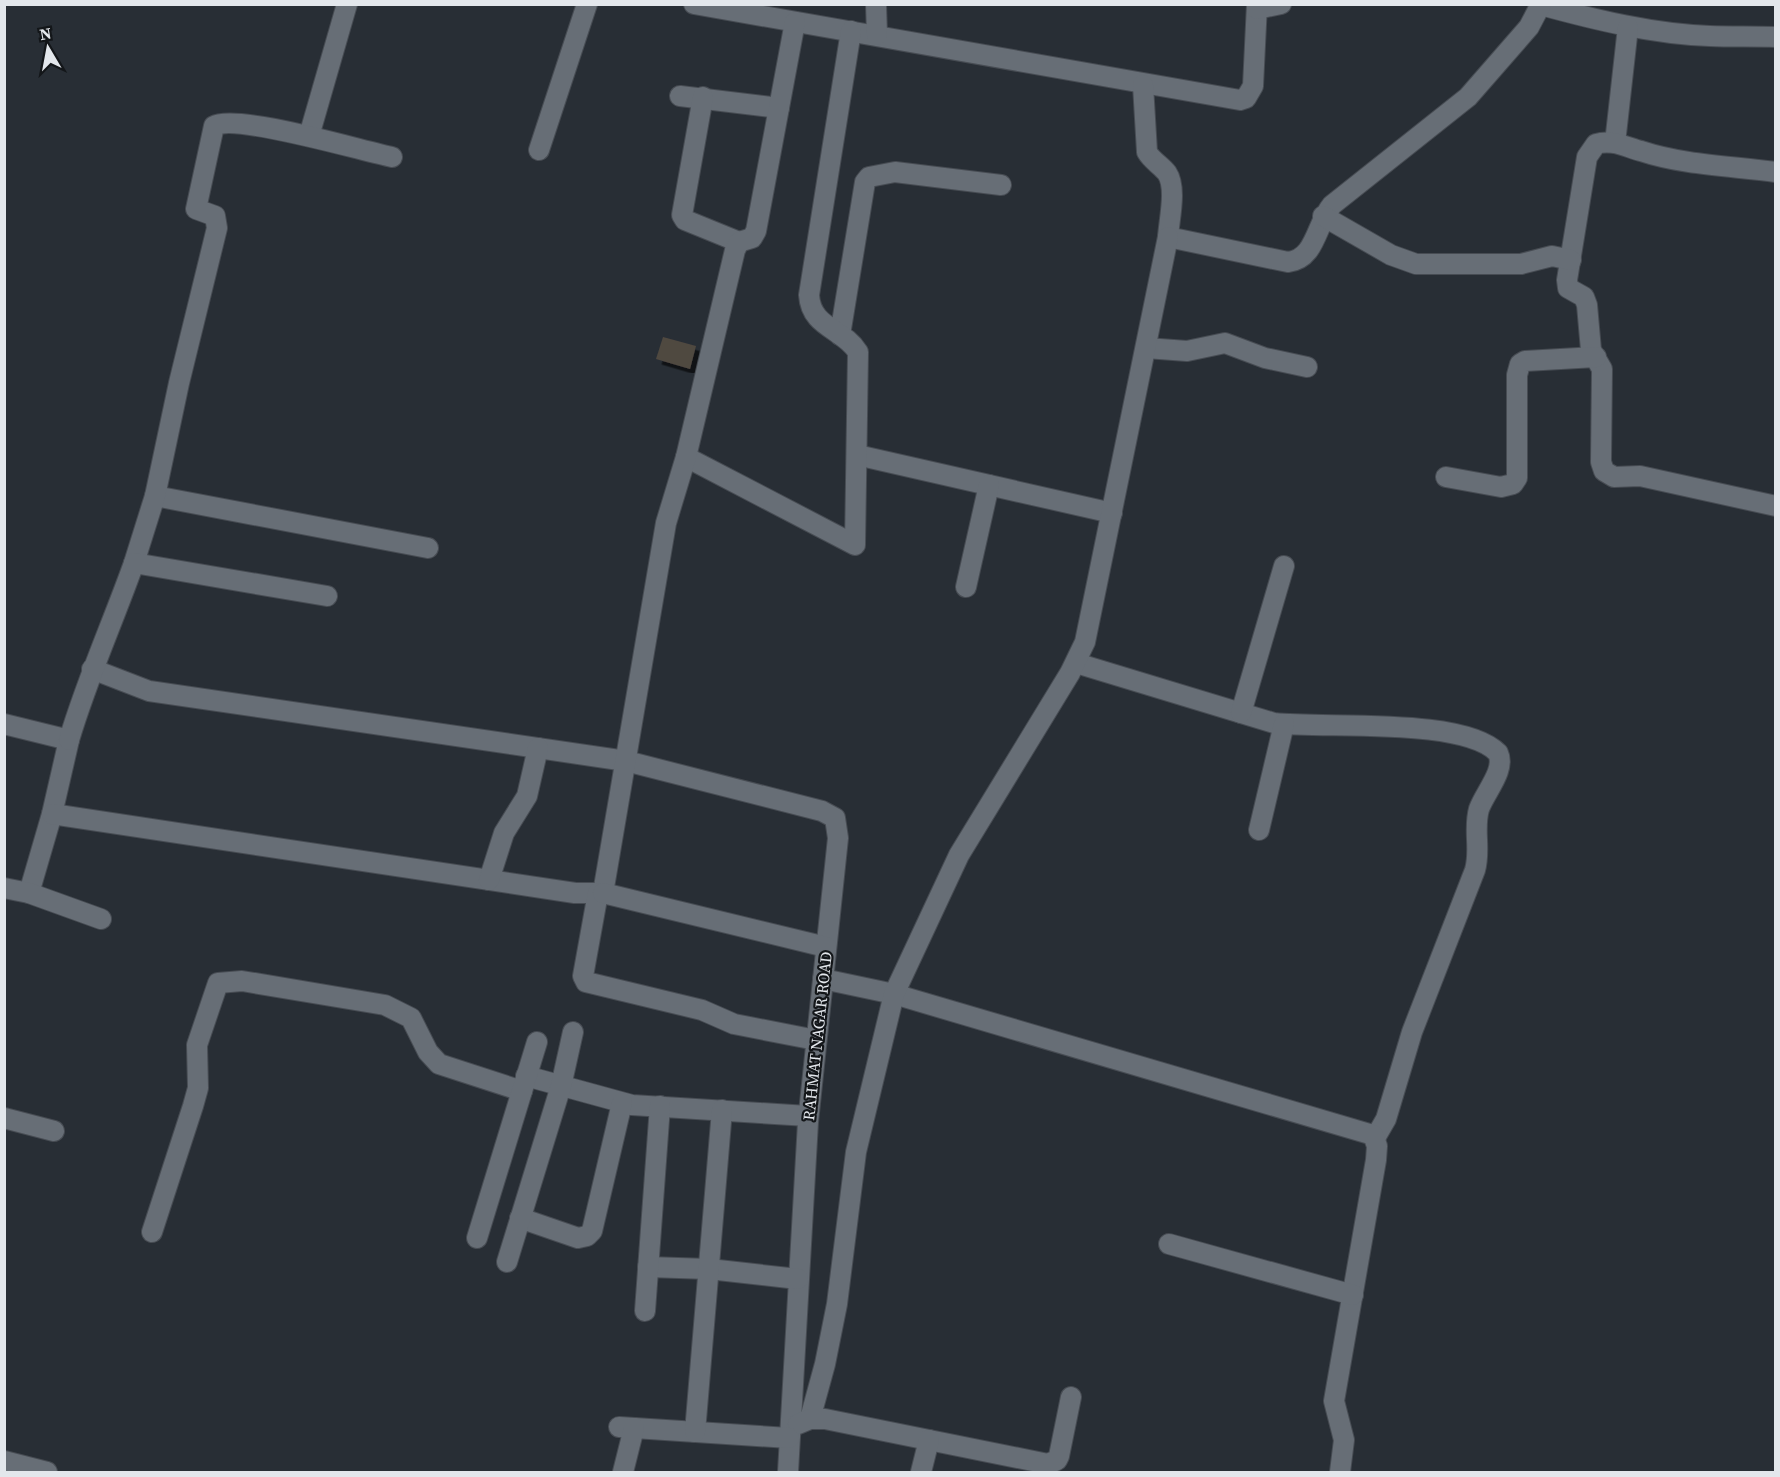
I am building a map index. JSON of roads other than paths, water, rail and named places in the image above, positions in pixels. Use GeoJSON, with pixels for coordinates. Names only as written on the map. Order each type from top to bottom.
{"type":"FeatureCollection","features":[{"type":"Feature","properties":{"kind":"street"},"geometry":{"type":"LineString","coordinates":[[309,136],[347,4]]}},
{"type":"Feature","properties":{"kind":"street"},"geometry":{"type":"LineString","coordinates":[[539,150],[587,4]]}},
{"type":"Feature","properties":{"kind":"street"},"geometry":{"type":"LineString","coordinates":[[694,4],[877,35],[1143,85],[1240,100],[1246,98],[1253,86],[1257,7],[1281,4]]}},
{"type":"Feature","properties":{"kind":"street"},"geometry":{"type":"LineString","coordinates":[[876,4],[877,35]]}},
{"type":"Feature","properties":{"kind":"street"},"geometry":{"type":"LineString","coordinates":[[1168,237],[1288,262],[1304,258],[1323,216],[1353,186],[1468,97],[1529,27],[1541,5],[1629,27],[1710,36],[1776,37]]}},
{"type":"Feature","properties":{"kind":"street"},"geometry":{"type":"LineString","coordinates":[[703,97],[682,215],[685,220],[739,242],[752,238],[756,231],[795,22]]}},
{"type":"Feature","properties":{"kind":"street"},"geometry":{"type":"LineString","coordinates":[[1615,143],[1629,27]]}},
{"type":"Feature","properties":{"kind":"street"},"geometry":{"type":"LineString","coordinates":[[686,457],[855,545],[860,358],[855,346],[814,315],[809,295],[851,31]]}},
{"type":"Feature","properties":{"kind":"street"},"geometry":{"type":"LineString","coordinates":[[810,1419],[825,1364],[837,1304],[856,1152],[894,994],[959,855],[1076,663],[1085,642],[1168,237],[1170,184],[1168,175],[1147,152],[1143,85]]}},
{"type":"Feature","properties":{"kind":"street"},"geometry":{"type":"LineString","coordinates":[[680,96],[779,108]]}},
{"type":"Feature","properties":{"kind":"street"},"geometry":{"type":"LineString","coordinates":[[28,893],[52,814],[69,740],[92,669],[113,623],[155,495],[177,390],[217,228],[215,216],[196,209],[211,132],[218,123],[233,123],[309,136],[392,157]]}},
{"type":"Feature","properties":{"kind":"street"},"geometry":{"type":"LineString","coordinates":[[1776,172],[1684,160],[1643,152],[1615,143],[1596,144],[1587,157],[1567,284],[1572,291],[1584,297],[1587,305],[1591,350],[1602,369],[1601,462],[1609,476],[1640,476],[1776,506]]}},
{"type":"Feature","properties":{"kind":"street"},"geometry":{"type":"LineString","coordinates":[[840,335],[865,182],[869,177],[895,172],[1001,185]]}},
{"type":"Feature","properties":{"kind":"street"},"geometry":{"type":"LineString","coordinates":[[1323,216],[1391,255],[1416,264],[1521,264],[1552,256],[1571,260]]}},
{"type":"Feature","properties":{"kind":"street"},"geometry":{"type":"LineString","coordinates":[[739,242],[686,457],[666,523],[626,761],[584,973],[586,982],[702,1010],[734,1024],[816,1040]]}},
{"type":"Feature","properties":{"kind":"street"},"geometry":{"type":"LineString","coordinates":[[1146,348],[1187,351],[1225,343],[1265,358],[1307,367]]}},
{"type":"Feature","properties":{"kind":"street"},"geometry":{"type":"LineString","coordinates":[[1446,477],[1501,487],[1513,484],[1516,478],[1517,375],[1520,364],[1525,361],[1596,357]]}},
{"type":"Feature","properties":{"kind":"street"},"geometry":{"type":"LineString","coordinates":[[857,455],[1112,513]]}},
{"type":"Feature","properties":{"kind":"street"},"geometry":{"type":"LineString","coordinates":[[966,587],[989,485]]}},
{"type":"Feature","properties":{"kind":"street"},"geometry":{"type":"LineString","coordinates":[[155,495],[428,548]]}},
{"type":"Feature","properties":{"kind":"street"},"geometry":{"type":"LineString","coordinates":[[134,562],[327,596]]}},
{"type":"Feature","properties":{"kind":"street"},"geometry":{"type":"LineString","coordinates":[[1240,713],[1284,566]]}},
{"type":"Feature","properties":{"kind":"street"},"geometry":{"type":"LineString","coordinates":[[1076,663],[1240,713],[1284,724],[1455,732],[1495,749],[1501,759],[1479,809],[1476,832],[1479,856],[1475,870],[1412,1032],[1386,1119],[1375,1138],[1376,1160],[1334,1401],[1344,1440],[1340,1473]]}},
{"type":"Feature","properties":{"kind":"street"},"geometry":{"type":"LineString","coordinates":[[92,669],[149,691],[626,761]]}},
{"type":"Feature","properties":{"kind":"street"},"geometry":{"type":"LineString","coordinates":[[4,724],[69,740]]}},
{"type":"Feature","properties":{"kind":"street"},"geometry":{"type":"LineString","coordinates":[[1259,830],[1284,724]]}},
{"type":"Feature","properties":{"kind":"street"},"geometry":{"type":"LineString","coordinates":[[489,880],[504,833],[527,796],[538,748]]}},
{"type":"Feature","properties":{"kind":"street","name":"RAHMAT NAGAR ROAD"},"geometry":{"type":"LineString","coordinates":[[626,761],[822,811],[835,818],[838,838],[808,1116],[788,1473]]}},
{"type":"Feature","properties":{"kind":"street"},"geometry":{"type":"LineString","coordinates":[[52,814],[575,893],[601,893],[826,947]]}},
{"type":"Feature","properties":{"kind":"street"},"geometry":{"type":"LineString","coordinates":[[4,888],[28,893],[101,919]]}},
{"type":"Feature","properties":{"kind":"street"},"geometry":{"type":"LineString","coordinates":[[823,979],[894,994],[1359,1130],[1375,1138]]}},
{"type":"Feature","properties":{"kind":"street"},"geometry":{"type":"LineString","coordinates":[[152,1232],[198,1088],[197,1045],[218,983],[227,980],[385,1005],[411,1018],[428,1052],[439,1064],[524,1084],[561,1086],[622,1103],[808,1116]]}},
{"type":"Feature","properties":{"kind":"street"},"geometry":{"type":"LineString","coordinates":[[507,1262],[561,1086],[573,1032]]}},
{"type":"Feature","properties":{"kind":"street"},"geometry":{"type":"LineString","coordinates":[[477,1238],[537,1042]]}},
{"type":"Feature","properties":{"kind":"street"},"geometry":{"type":"LineString","coordinates":[[520,1218],[578,1238],[587,1236],[592,1231],[622,1103]]}},
{"type":"Feature","properties":{"kind":"street"},"geometry":{"type":"LineString","coordinates":[[645,1311],[660,1106]]}},
{"type":"Feature","properties":{"kind":"street"},"geometry":{"type":"LineString","coordinates":[[695,1432],[722,1110]]}},
{"type":"Feature","properties":{"kind":"street"},"geometry":{"type":"LineString","coordinates":[[4,1118],[54,1131]]}},
{"type":"Feature","properties":{"kind":"street"},"geometry":{"type":"LineString","coordinates":[[1169,1244],[1353,1295]]}},
{"type":"Feature","properties":{"kind":"street"},"geometry":{"type":"LineString","coordinates":[[648,1267],[709,1269],[798,1280]]}},
{"type":"Feature","properties":{"kind":"street"},"geometry":{"type":"LineString","coordinates":[[623,1473],[626,1428],[695,1432],[790,1432],[810,1419],[825,1419],[929,1440],[1051,1468],[1059,1456],[1071,1397]]}},
{"type":"Feature","properties":{"kind":"street"},"geometry":{"type":"LineString","coordinates":[[921,1473],[929,1440]]}},
{"type":"Feature","properties":{"kind":"street"},"geometry":{"type":"LineString","coordinates":[[4,1461],[47,1473]]}}]}
